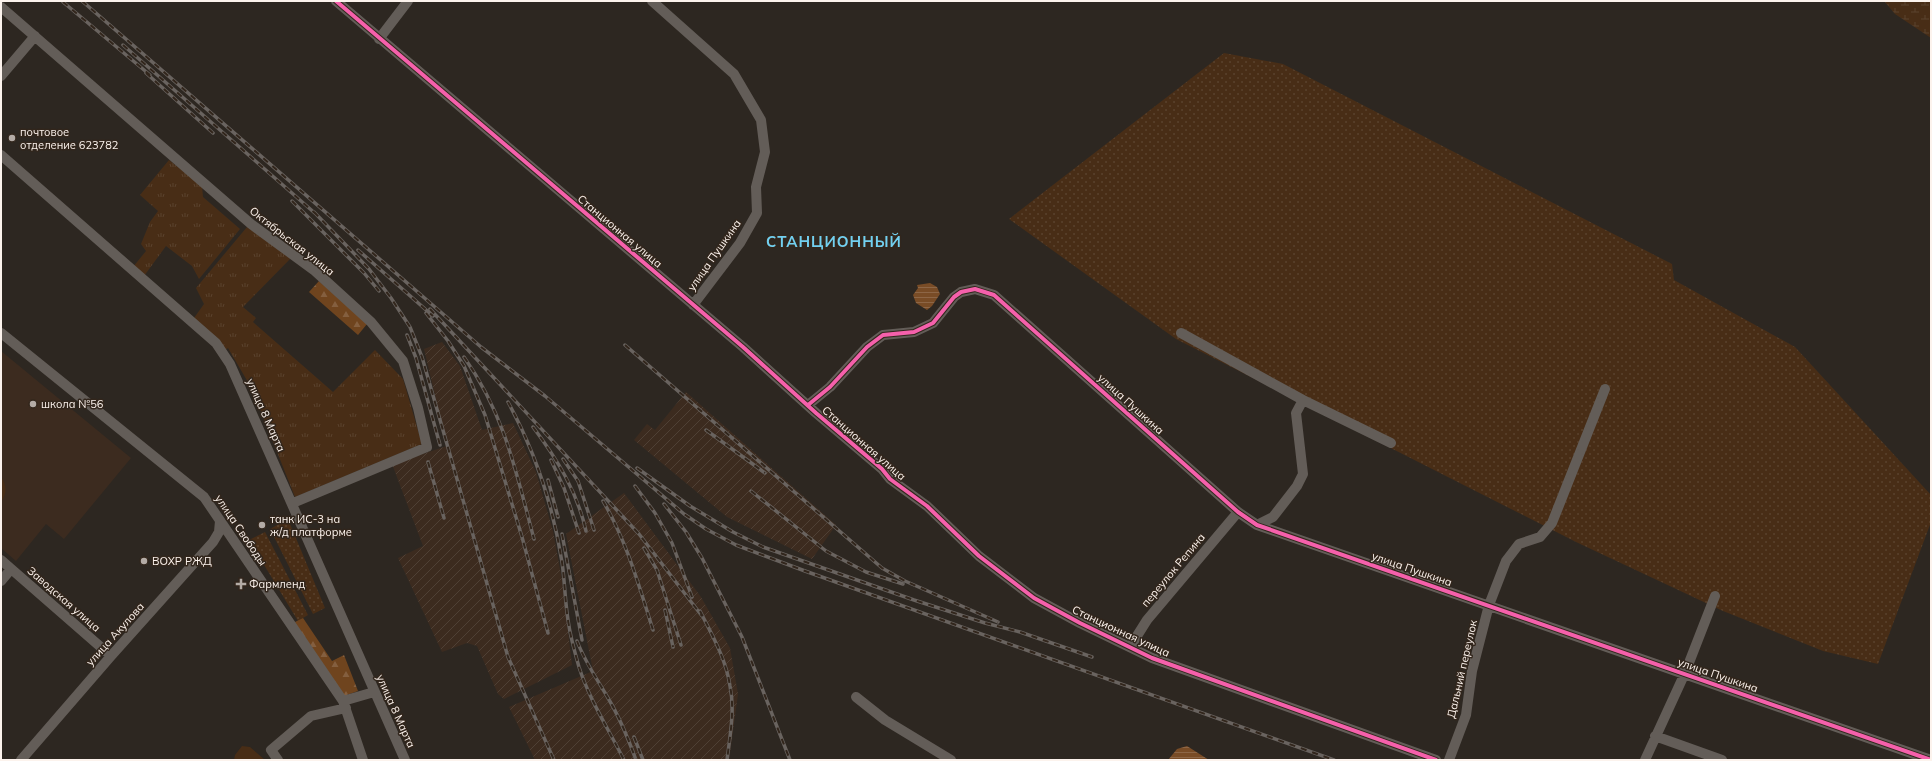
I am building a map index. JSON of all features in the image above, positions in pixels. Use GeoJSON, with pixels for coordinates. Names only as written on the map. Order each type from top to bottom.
{"type":"FeatureCollection","features":[{"type":"Feature","properties":{"kind":"street","name":"Станционная улица"},"geometry":{"type":"LineString","coordinates":[[336,1],[693,305],[882,469],[890,479],[927,506],[979,556],[1034,598],[1080,623],[1152,658],[1436,760]]}},
{"type":"Feature","properties":{"kind":"street"},"geometry":{"type":"LineString","coordinates":[[379,39],[408,1]]}},
{"type":"Feature","properties":{"kind":"street","name":"улица Пушкина"},"geometry":{"type":"LineString","coordinates":[[652,1],[734,74],[761,120],[765,152],[756,187],[757,213],[740,243],[693,305]]}},
{"type":"Feature","properties":{"kind":"street","name":"Октябрьская улица"},"geometry":{"type":"LineString","coordinates":[[1,7],[251,224],[315,271],[371,322],[403,362],[418,408],[427,447],[293,503]]}},
{"type":"Feature","properties":{"kind":"street"},"geometry":{"type":"LineString","coordinates":[[1,76],[35,36]]}},
{"type":"Feature","properties":{"kind":"street","name":"улица 8 Марта"},"geometry":{"type":"LineString","coordinates":[[1,155],[216,343],[230,364],[293,503],[374,692],[405,760]]}},
{"type":"Feature","properties":{"kind":"street","name":"улица Пушкина"},"geometry":{"type":"LineString","coordinates":[[808,405],[830,387],[867,347],[883,335],[914,332],[933,323],[954,297],[961,292],[974,289],[994,295],[1238,512],[1257,525],[1931,760]]}},
{"type":"Feature","properties":{"kind":"street","name":"улица Свободы"},"geometry":{"type":"LineString","coordinates":[[1,333],[204,497],[345,704],[363,760]]}},
{"type":"Feature","properties":{"kind":"street"},"geometry":{"type":"LineString","coordinates":[[1181,333],[1303,400],[1391,443]]}},
{"type":"Feature","properties":{"kind":"street","name":"Дальний переулок"},"geometry":{"type":"LineString","coordinates":[[1448,760],[1466,715],[1472,671],[1489,605],[1506,561],[1519,544],[1540,537],[1552,523],[1605,389]]}},
{"type":"Feature","properties":{"kind":"street"},"geometry":{"type":"LineString","coordinates":[[1257,525],[1273,517],[1297,486],[1302,474],[1296,413],[1303,400]]}},
{"type":"Feature","properties":{"kind":"street","name":"переулок Репина"},"geometry":{"type":"LineString","coordinates":[[1130,646],[1147,620],[1238,512]]}},
{"type":"Feature","properties":{"kind":"street","name":"улица Акулова"},"geometry":{"type":"LineString","coordinates":[[21,760],[213,542],[218,532],[220,521]]}},
{"type":"Feature","properties":{"kind":"street","name":"Заводская улица"},"geometry":{"type":"LineString","coordinates":[[1,560],[111,656]]}},
{"type":"Feature","properties":{"kind":"street"},"geometry":{"type":"LineString","coordinates":[[1,581],[11,569]]}},
{"type":"Feature","properties":{"kind":"street"},"geometry":{"type":"LineString","coordinates":[[1645,760],[1685,673],[1715,596]]}},
{"type":"Feature","properties":{"kind":"street"},"geometry":{"type":"LineString","coordinates":[[278,760],[271,750],[311,716],[374,692]]}},
{"type":"Feature","properties":{"kind":"street"},"geometry":{"type":"LineString","coordinates":[[856,698],[885,720],[951,760]]}},
{"type":"Feature","properties":{"kind":"street"},"geometry":{"type":"LineString","coordinates":[[1655,736],[1722,760]]}},
{"type":"Feature","properties":{"kind":"shaded area"},"geometry":{"type":"Polygon","coordinates":[[[930,283],[937,287],[940,294],[932,306],[927,310],[916,303],[913,295],[918,288],[917,285],[930,283]]]}},
{"type":"Feature","properties":{"kind":"shaded area"},"geometry":{"type":"Polygon","coordinates":[[[442,342],[460,366],[482,430],[513,423],[536,472],[553,531],[562,580],[572,665],[504,699],[498,694],[477,646],[467,643],[442,652],[398,558],[423,546],[392,464],[447,446],[424,349],[442,342]]]}},
{"type":"Feature","properties":{"kind":"shaded area","name":"школа №56"},"geometry":{"type":"Polygon","coordinates":[[[1,351],[131,458],[64,539],[46,524],[16,561],[1,548],[1,351]]]}},
{"type":"Feature","properties":{"kind":"shaded area"},"geometry":{"type":"Polygon","coordinates":[[[686,392],[836,525],[812,559],[727,517],[634,440],[647,424],[655,430],[686,392]]]}},
{"type":"Feature","properties":{"kind":"shaded area"},"geometry":{"type":"Polygon","coordinates":[[[624,493],[701,597],[730,648],[738,694],[729,760],[535,760],[509,707],[593,671],[566,534],[624,493]]]}},
{"type":"Feature","properties":{"kind":"shaded area"},"geometry":{"type":"Polygon","coordinates":[[[1187,746],[1209,760],[1168,760],[1177,749],[1187,746]]]}},
{"type":"Feature","properties":{"kind":"green space"},"geometry":{"type":"Polygon","coordinates":[[[1884,1],[1931,1],[1931,38],[1895,14],[1884,1]]]}},
{"type":"Feature","properties":{"kind":"green space"},"geometry":{"type":"Polygon","coordinates":[[[1224,53],[1283,64],[1672,264],[1674,280],[1795,347],[1931,495],[1931,522],[1878,664],[1823,651],[1723,611],[1576,542],[1176,339],[1009,219],[1224,53]]]}},
{"type":"Feature","properties":{"kind":"green space"},"geometry":{"type":"Polygon","coordinates":[[[169,160],[202,186],[203,197],[240,229],[199,279],[192,266],[166,246],[144,276],[133,267],[146,251],[141,244],[150,222],[158,211],[140,195],[169,160]]]}},
{"type":"Feature","properties":{"kind":"green space"},"geometry":{"type":"Polygon","coordinates":[[[247,227],[291,258],[243,307],[256,318],[253,322],[333,392],[375,350],[403,379],[422,444],[295,497],[252,389],[228,348],[225,350],[194,318],[204,304],[196,288],[247,227]]]}},
{"type":"Feature","properties":{"kind":"green space"},"geometry":{"type":"Polygon","coordinates":[[[319,281],[367,324],[358,335],[309,292],[319,281]]]}},
{"type":"Feature","properties":{"kind":"green space"},"geometry":{"type":"Polygon","coordinates":[[[1,477],[6,490],[1,502],[1,477]]]}},
{"type":"Feature","properties":{"kind":"green space"},"geometry":{"type":"Polygon","coordinates":[[[288,519],[325,608],[313,614],[270,529],[288,519]]]}},
{"type":"Feature","properties":{"kind":"green space"},"geometry":{"type":"Polygon","coordinates":[[[265,532],[308,615],[298,621],[249,540],[265,532]]]}},
{"type":"Feature","properties":{"kind":"green space"},"geometry":{"type":"Polygon","coordinates":[[[303,618],[332,661],[344,655],[358,691],[344,696],[293,623],[303,618]]]}},
{"type":"Feature","properties":{"kind":"green space"},"geometry":{"type":"Polygon","coordinates":[[[242,746],[250,747],[265,760],[234,760],[235,755],[242,746]]]}},
{"type":"Feature","properties":{"kind":"railway"},"geometry":{"type":"LineString","coordinates":[[82,1],[481,347],[545,396],[684,514],[706,529],[736,545],[805,571],[1334,760]]}},
{"type":"Feature","properties":{"kind":"railway"},"geometry":{"type":"LineString","coordinates":[[63,2],[150,75]]}},
{"type":"Feature","properties":{"kind":"railway"},"geometry":{"type":"LineString","coordinates":[[123,45],[317,215]]}},
{"type":"Feature","properties":{"kind":"railway"},"geometry":{"type":"LineString","coordinates":[[146,73],[213,133]]}},
{"type":"Feature","properties":{"kind":"railway"},"geometry":{"type":"LineString","coordinates":[[292,201],[364,273],[379,291]]}},
{"type":"Feature","properties":{"kind":"railway"},"geometry":{"type":"LineString","coordinates":[[314,212],[369,269],[391,298],[410,327],[422,357],[508,657],[554,760]]}},
{"type":"Feature","properties":{"kind":"railway"},"geometry":{"type":"LineString","coordinates":[[358,250],[433,316]]}},
{"type":"Feature","properties":{"kind":"railway"},"geometry":{"type":"LineString","coordinates":[[430,309],[639,534],[702,616]]}},
{"type":"Feature","properties":{"kind":"railway"},"geometry":{"type":"LineString","coordinates":[[426,313],[448,341],[464,366],[485,415],[522,537],[548,633]]}},
{"type":"Feature","properties":{"kind":"railway"},"geometry":{"type":"LineString","coordinates":[[407,335],[416,358],[440,445]]}},
{"type":"Feature","properties":{"kind":"railway"},"geometry":{"type":"LineString","coordinates":[[625,345],[882,568],[905,581],[998,622]]}},
{"type":"Feature","properties":{"kind":"railway"},"geometry":{"type":"LineString","coordinates":[[464,357],[490,400],[508,445],[534,539]]}},
{"type":"Feature","properties":{"kind":"railway"},"geometry":{"type":"LineString","coordinates":[[508,402],[535,459],[554,520],[562,562],[570,631],[579,667],[594,703],[624,760]]}},
{"type":"Feature","properties":{"kind":"railway"},"geometry":{"type":"LineString","coordinates":[[533,427],[558,463],[572,489],[586,531]]}},
{"type":"Feature","properties":{"kind":"railway"},"geometry":{"type":"LineString","coordinates":[[706,430],[765,473]]}},
{"type":"Feature","properties":{"kind":"railway"},"geometry":{"type":"LineString","coordinates":[[563,459],[578,481],[594,530]]}},
{"type":"Feature","properties":{"kind":"railway"},"geometry":{"type":"LineString","coordinates":[[551,460],[564,488],[579,533]]}},
{"type":"Feature","properties":{"kind":"railway"},"geometry":{"type":"LineString","coordinates":[[428,462],[444,518]]}},
{"type":"Feature","properties":{"kind":"railway"},"geometry":{"type":"LineString","coordinates":[[637,468],[690,506],[733,532],[763,547],[914,600],[985,623],[1020,632],[1092,657]]}},
{"type":"Feature","properties":{"kind":"railway"},"geometry":{"type":"LineString","coordinates":[[548,480],[558,517]]}},
{"type":"Feature","properties":{"kind":"railway"},"geometry":{"type":"LineString","coordinates":[[635,486],[655,513],[672,543],[692,597]]}},
{"type":"Feature","properties":{"kind":"railway"},"geometry":{"type":"LineString","coordinates":[[751,491],[826,551],[866,572],[903,584]]}},
{"type":"Feature","properties":{"kind":"railway"},"geometry":{"type":"LineString","coordinates":[[603,501],[626,548],[653,630]]}},
{"type":"Feature","properties":{"kind":"railway"},"geometry":{"type":"LineString","coordinates":[[664,504],[686,532],[702,558],[742,637],[790,760]]}},
{"type":"Feature","properties":{"kind":"railway"},"geometry":{"type":"LineString","coordinates":[[562,534],[582,640]]}},
{"type":"Feature","properties":{"kind":"railway"},"geometry":{"type":"LineString","coordinates":[[644,548],[657,570],[681,645]]}},
{"type":"Feature","properties":{"kind":"railway"},"geometry":{"type":"LineString","coordinates":[[665,610],[673,647]]}},
{"type":"Feature","properties":{"kind":"railway"},"geometry":{"type":"LineString","coordinates":[[700,611],[722,657],[730,686],[732,714],[727,760]]}},
{"type":"Feature","properties":{"kind":"railway"},"geometry":{"type":"LineString","coordinates":[[577,641],[587,663],[616,713],[636,760]]}},
{"type":"Feature","properties":{"kind":"railway"},"geometry":{"type":"LineString","coordinates":[[634,737],[643,760]]}},
{"type":"Feature","properties":{"kind":"cycle path"},"geometry":{"type":"LineString","coordinates":[[336,1],[743,347],[816,413],[882,469],[890,479],[927,506],[979,556],[1034,598],[1080,623],[1152,658],[1436,760]]}},
{"type":"Feature","properties":{"kind":"cycle path"},"geometry":{"type":"LineString","coordinates":[[808,405],[830,387],[867,347],[883,335],[914,332],[933,323],[954,297],[961,292],[975,289],[994,295],[1238,512],[1257,525],[1931,760]]}},
{"type":"Feature","properties":{"kind":"place","name":"почтовое отделение 623782"},"geometry":{"type":"Point","coordinates":[12,138]}},
{"type":"Feature","properties":{"kind":"place","name":"школа №56"},"geometry":{"type":"Point","coordinates":[33,404]}},
{"type":"Feature","properties":{"kind":"place","name":"танк ИС-3 на ж/д платформе"},"geometry":{"type":"Point","coordinates":[262,525]}},
{"type":"Feature","properties":{"kind":"place","name":"ВОХР РЖД"},"geometry":{"type":"Point","coordinates":[144,561]}},
{"type":"Feature","properties":{"kind":"place","name":"Фармленд"},"geometry":{"type":"Point","coordinates":[241,584]}},
{"type":"Feature","properties":{"kind":"district","name":"СТАНЦИОННЫЙ"},"geometry":{"type":"Point","coordinates":[834,242]}}]}
